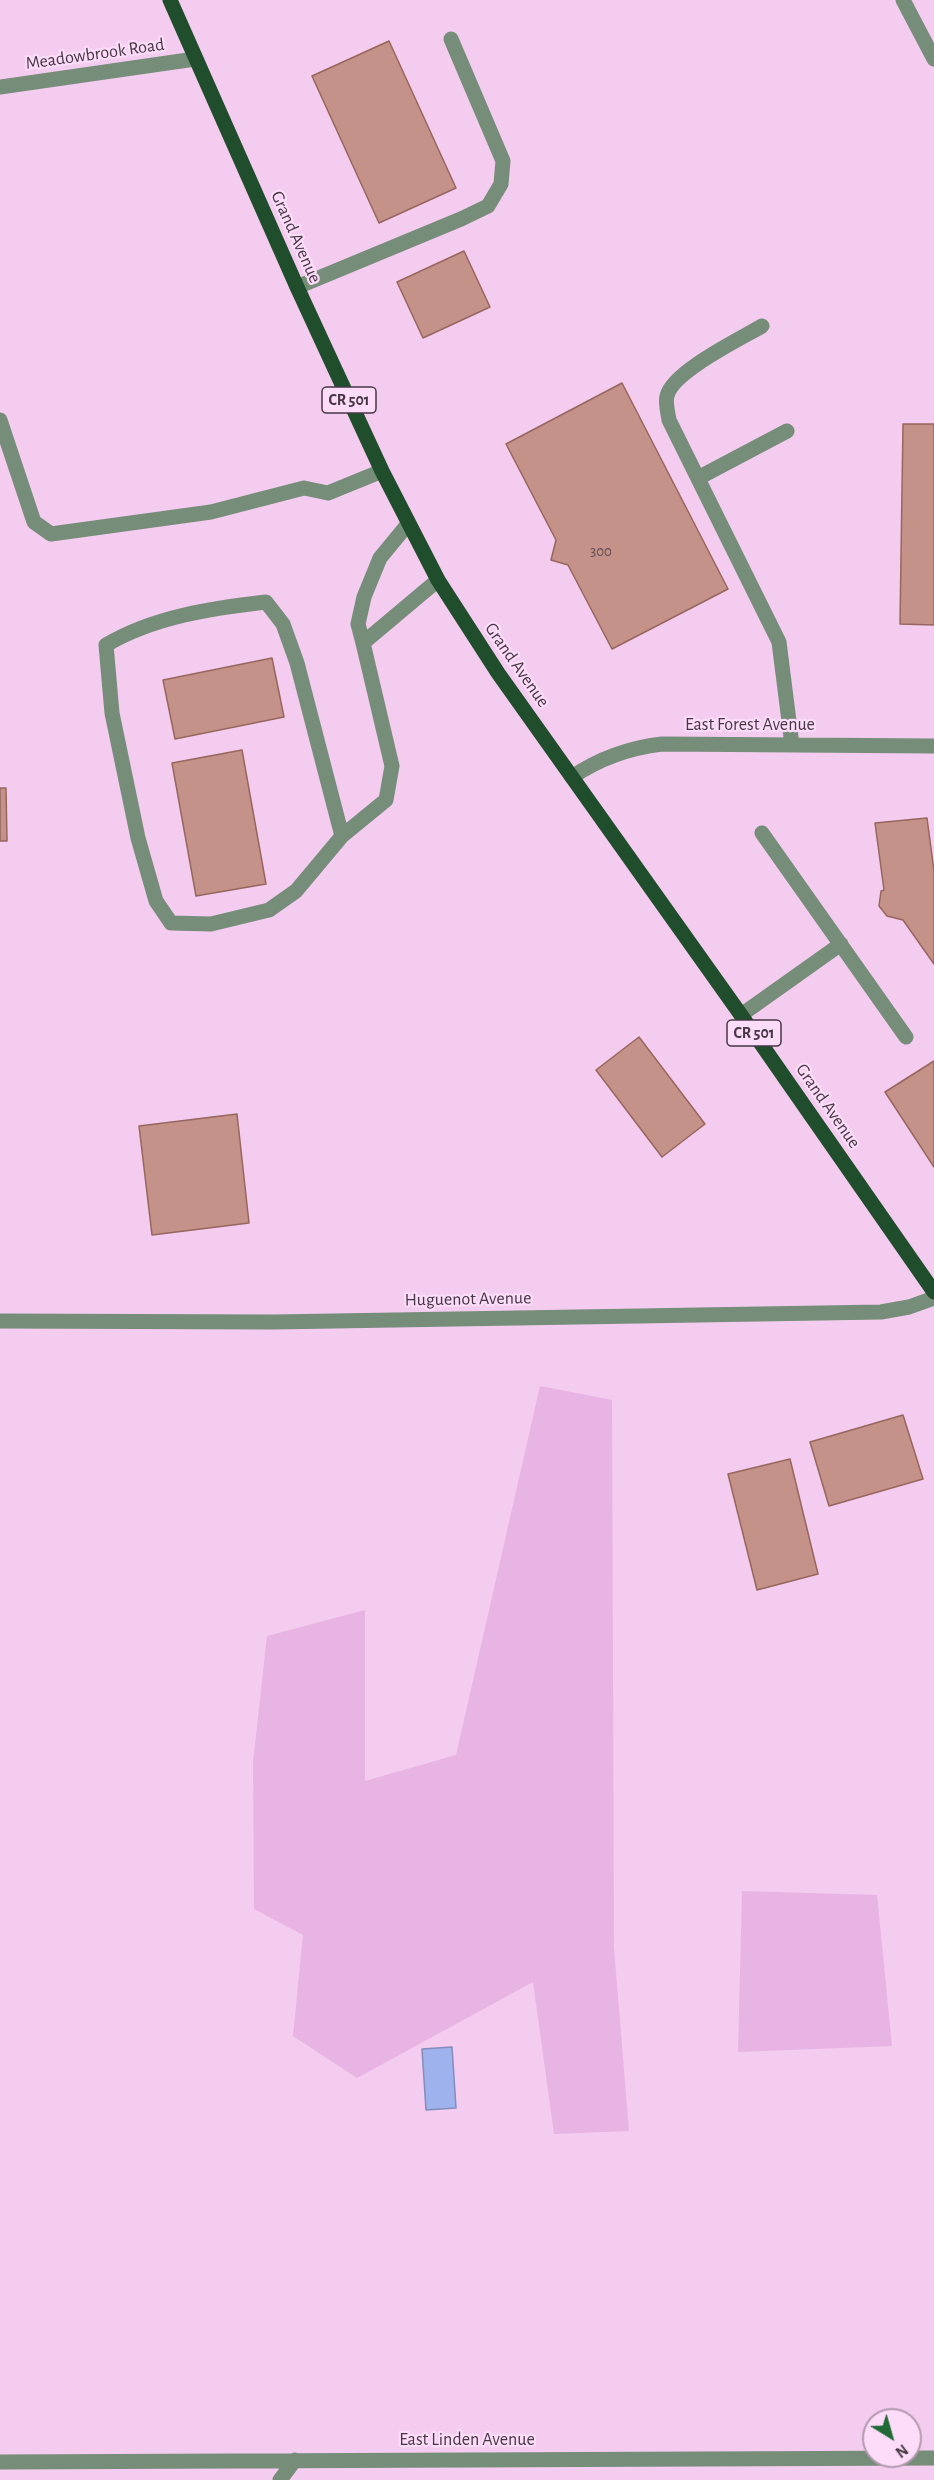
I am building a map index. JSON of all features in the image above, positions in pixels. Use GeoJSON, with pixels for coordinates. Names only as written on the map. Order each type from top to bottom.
{"type":"FeatureCollection","features":[{"type":"Feature","properties":{"kind":"main road","name":"Grand Avenue"},"geometry":{"type":"LineString","coordinates":[[170,0],[297,287],[382,471],[408,524],[465,625],[934,1292]]}},
{"type":"Feature","properties":{"kind":"street"},"geometry":{"type":"LineString","coordinates":[[903,0],[934,59]]}},
{"type":"Feature","properties":{"kind":"street"},"geometry":{"type":"LineString","coordinates":[[297,287],[488,206],[501,184],[503,161],[451,39]]}},
{"type":"Feature","properties":{"kind":"street","name":"Meadowbrook Road"},"geometry":{"type":"LineString","coordinates":[[0,87],[195,59]]}},
{"type":"Feature","properties":{"kind":"street"},"geometry":{"type":"LineString","coordinates":[[762,326],[678,378],[667,396],[669,420],[779,642],[792,745]]}},
{"type":"Feature","properties":{"kind":"street"},"geometry":{"type":"LineString","coordinates":[[0,420],[34,522],[51,534],[211,512],[304,488],[328,492],[382,471]]}},
{"type":"Feature","properties":{"kind":"street"},"geometry":{"type":"LineString","coordinates":[[698,478],[787,431]]}},
{"type":"Feature","properties":{"kind":"street"},"geometry":{"type":"LineString","coordinates":[[342,836],[297,663],[283,624],[266,602],[220,607],[130,631],[106,645],[112,713],[138,838],[156,901],[171,923],[211,924],[269,910],[296,891],[342,836],[386,800],[392,766],[358,624],[364,597],[380,558],[408,524]]}},
{"type":"Feature","properties":{"kind":"street"},"geometry":{"type":"LineString","coordinates":[[363,643],[438,579]]}},
{"type":"Feature","properties":{"kind":"street","name":"East Forest Avenue"},"geometry":{"type":"LineString","coordinates":[[572,777],[610,756],[644,746],[662,744],[934,746]]}},
{"type":"Feature","properties":{"kind":"street"},"geometry":{"type":"LineString","coordinates":[[762,833],[906,1037]]}},
{"type":"Feature","properties":{"kind":"street"},"geometry":{"type":"LineString","coordinates":[[741,1015],[841,945]]}},
{"type":"Feature","properties":{"kind":"street","name":"Huguenot Avenue"},"geometry":{"type":"LineString","coordinates":[[0,1321],[273,1322],[881,1312],[909,1307],[934,1298]]}},
{"type":"Feature","properties":{"kind":"street","name":"East Linden Avenue"},"geometry":{"type":"LineString","coordinates":[[0,2462],[934,2458]]}},
{"type":"Feature","properties":{"kind":"street"},"geometry":{"type":"LineString","coordinates":[[280,2480],[295,2460]]}},
{"type":"Feature","properties":{"kind":"street"},"geometry":{"type":"LineString","coordinates":[[295,2460],[297,2480]]}},
{"type":"Feature","properties":{"kind":"shaded area"},"geometry":{"type":"Polygon","coordinates":[[[540,1386],[612,1400],[614,1948],[629,2131],[554,2134],[533,1982],[357,2078],[293,2036],[303,1935],[254,1909],[253,1763],[267,1636],[365,1610],[365,1781],[456,1755],[540,1386]]]}},
{"type":"Feature","properties":{"kind":"shaded area"},"geometry":{"type":"Polygon","coordinates":[[[742,1891],[877,1895],[892,2046],[738,2052],[742,1891]]]}},
{"type":"Feature","properties":{"kind":"water"},"geometry":{"type":"Polygon","coordinates":[[[452,2047],[456,2108],[426,2110],[422,2049],[452,2047]]]}},
{"type":"Feature","properties":{"kind":"building"},"geometry":{"type":"Polygon","coordinates":[[[389,41],[456,188],[379,223],[312,76],[389,41]]]}},
{"type":"Feature","properties":{"kind":"building"},"geometry":{"type":"Polygon","coordinates":[[[464,251],[490,307],[423,338],[397,282],[464,251]]]}},
{"type":"Feature","properties":{"kind":"building"},"geometry":{"type":"Polygon","coordinates":[[[622,383],[728,589],[612,649],[568,565],[551,560],[556,540],[506,444],[622,383]]]}},
{"type":"Feature","properties":{"kind":"building"},"geometry":{"type":"Polygon","coordinates":[[[903,424],[934,424],[934,625],[900,624],[903,424]]]}},
{"type":"Feature","properties":{"kind":"building"},"geometry":{"type":"Polygon","coordinates":[[[272,658],[284,717],[175,739],[163,680],[272,658]]]}},
{"type":"Feature","properties":{"kind":"building"},"geometry":{"type":"Polygon","coordinates":[[[242,750],[266,884],[196,896],[172,763],[242,750]]]}},
{"type":"Feature","properties":{"kind":"building"},"geometry":{"type":"Polygon","coordinates":[[[0,788],[6,788],[7,841],[0,841],[0,788]]]}},
{"type":"Feature","properties":{"kind":"building"},"geometry":{"type":"Polygon","coordinates":[[[927,818],[934,871],[934,964],[903,920],[887,916],[879,906],[881,891],[884,890],[875,823],[927,818]]]}},
{"type":"Feature","properties":{"kind":"building"},"geometry":{"type":"Polygon","coordinates":[[[639,1037],[705,1124],[662,1157],[596,1070],[639,1037]]]}},
{"type":"Feature","properties":{"kind":"building"},"geometry":{"type":"Polygon","coordinates":[[[934,1061],[934,1167],[885,1092],[934,1061]]]}},
{"type":"Feature","properties":{"kind":"building"},"geometry":{"type":"Polygon","coordinates":[[[237,1114],[249,1223],[152,1235],[139,1126],[237,1114]]]}},
{"type":"Feature","properties":{"kind":"building"},"geometry":{"type":"Polygon","coordinates":[[[903,1415],[923,1479],[829,1506],[810,1442],[903,1415]]]}},
{"type":"Feature","properties":{"kind":"building"},"geometry":{"type":"Polygon","coordinates":[[[790,1459],[818,1574],[757,1590],[728,1474],[790,1459]]]}}]}
